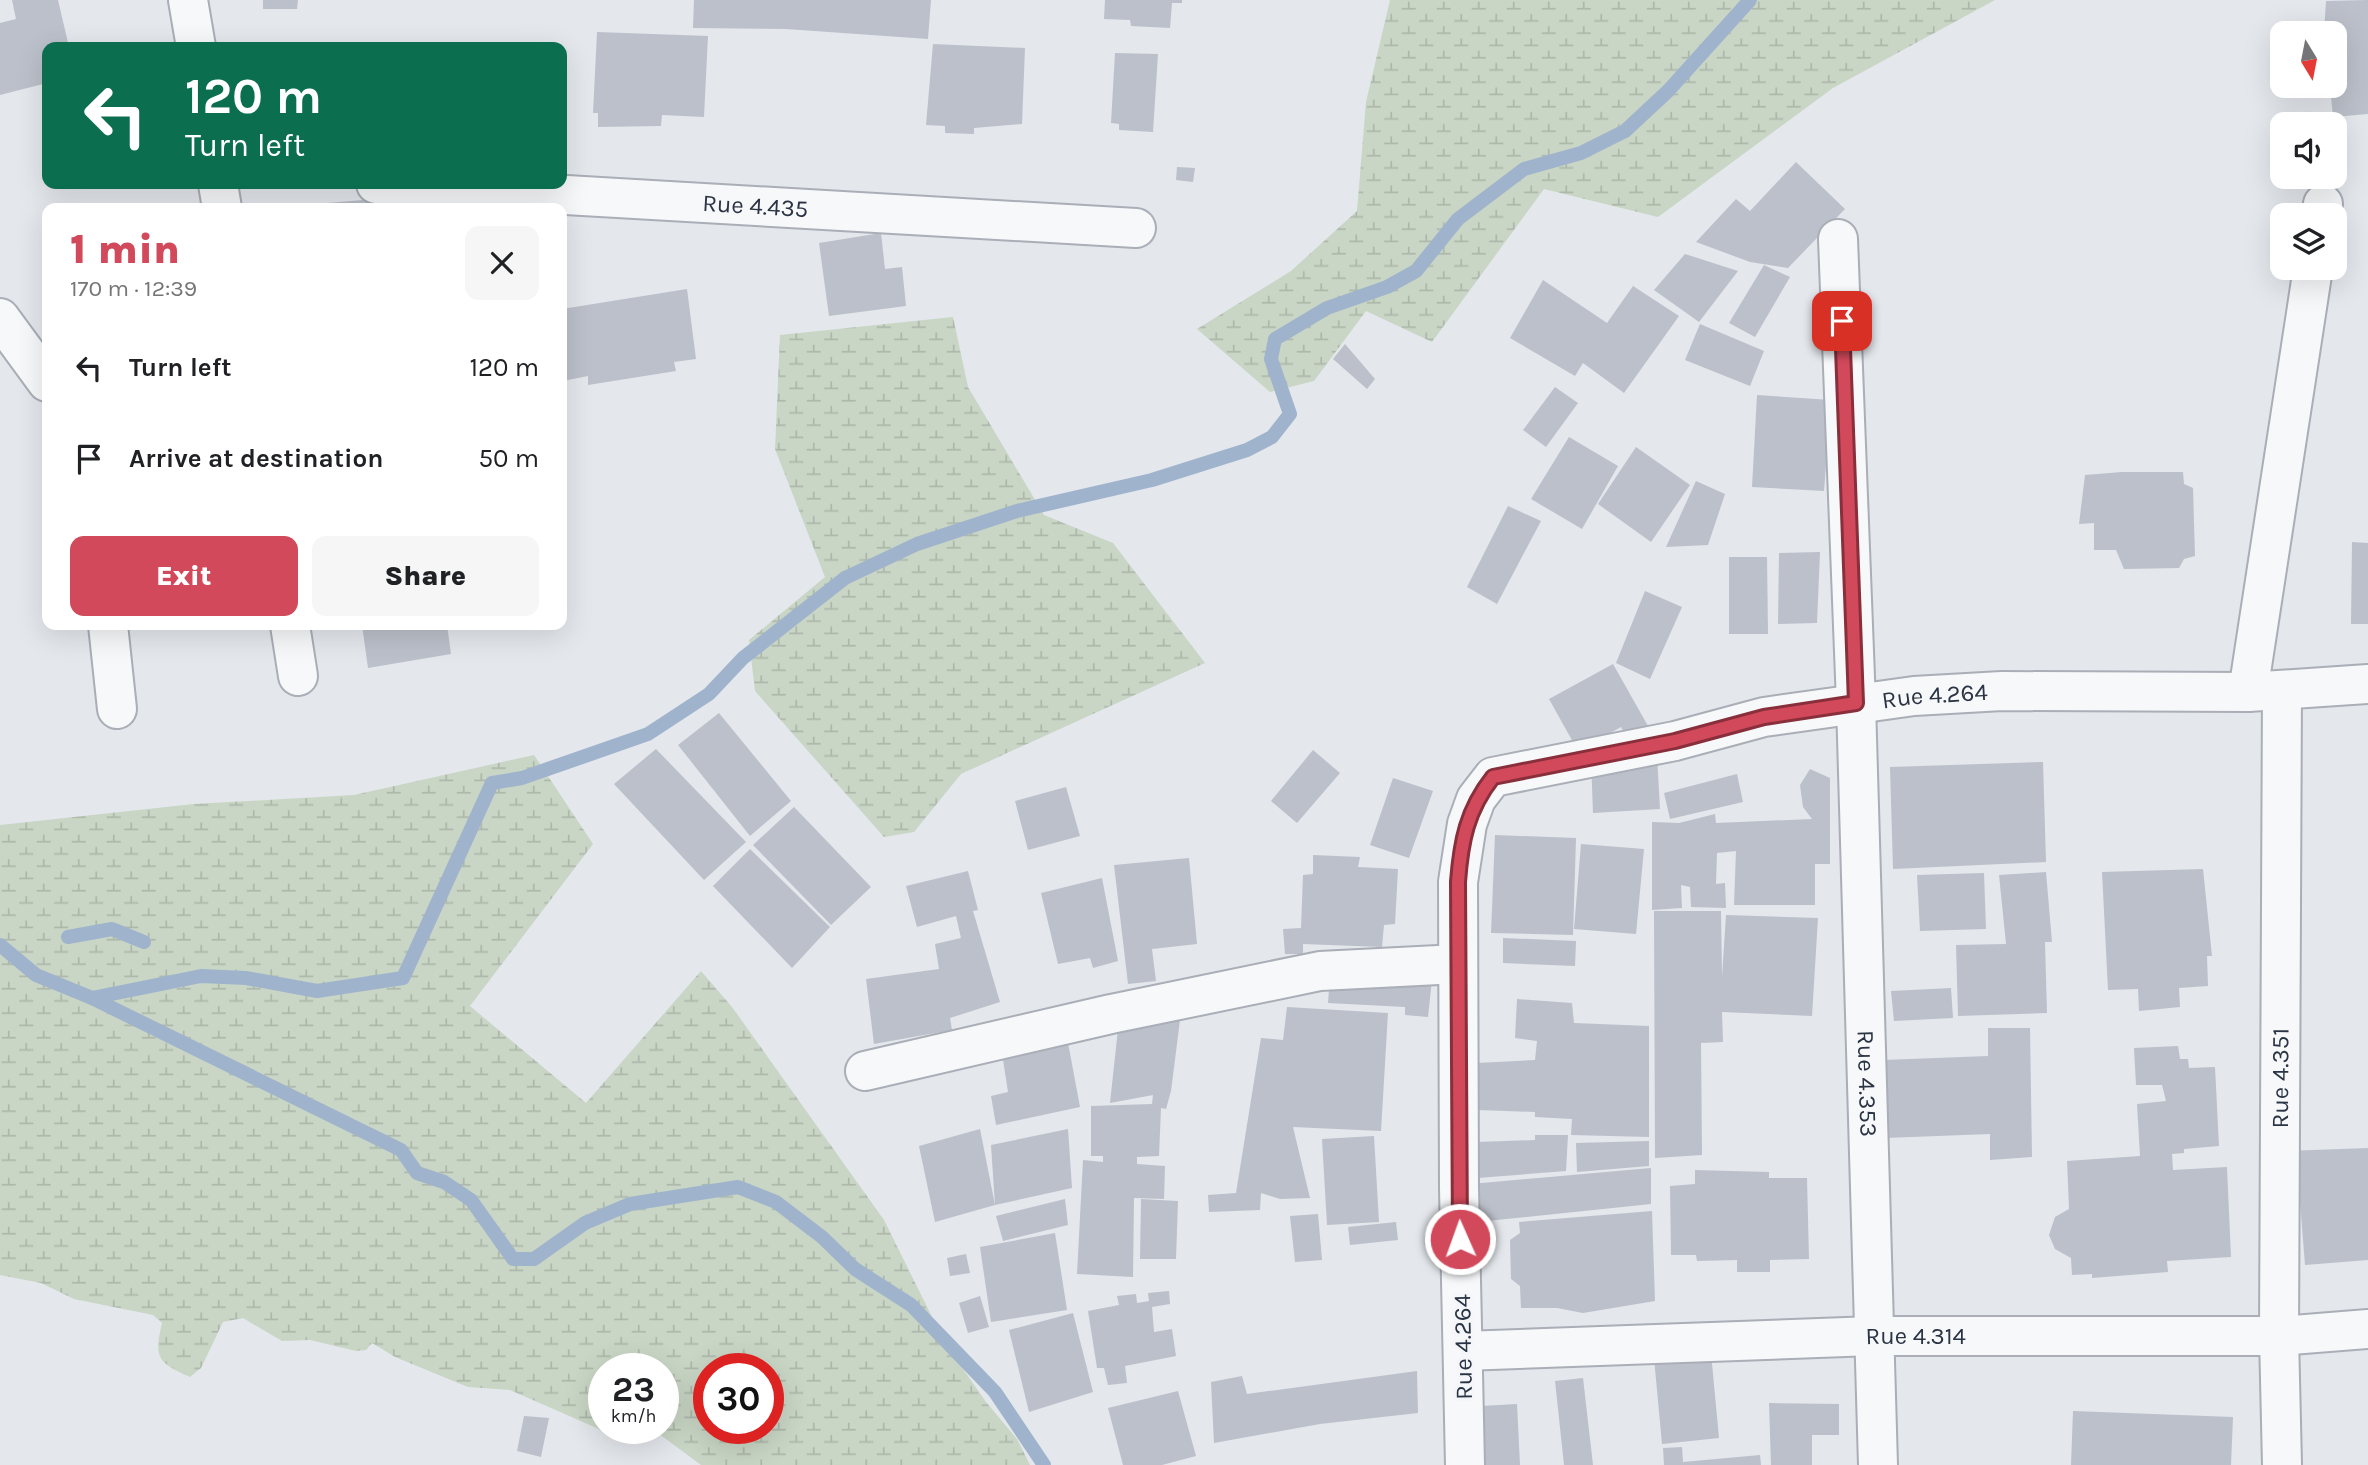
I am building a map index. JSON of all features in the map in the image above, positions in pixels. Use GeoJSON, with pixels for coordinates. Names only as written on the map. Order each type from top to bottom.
{"type":"FeatureCollection","features":[{"type":"Feature","properties":{"kind":"street"},"geometry":{"type":"LineString","coordinates":[[188,0],[195,42]]}},
{"type":"Feature","properties":{"kind":"street","name":"Rue 4.435"},"geometry":{"type":"LineString","coordinates":[[462,189],[1136,228]]}},
{"type":"Feature","properties":{"kind":"street","name":"Rue 4.353"},"geometry":{"type":"LineString","coordinates":[[1838,239],[1856,703],[1878,1465]]}},
{"type":"Feature","properties":{"kind":"street","name":"Rue 4.351"},"geometry":{"type":"LineString","coordinates":[[2282,1465],[2265,692],[2312,280]]}},
{"type":"Feature","properties":{"kind":"street"},"geometry":{"type":"LineString","coordinates":[[0,318],[42,375]]}},
{"type":"Feature","properties":{"kind":"street"},"geometry":{"type":"LineString","coordinates":[[109,630],[117,709]]}},
{"type":"Feature","properties":{"kind":"street"},"geometry":{"type":"LineString","coordinates":[[291,630],[298,676]]}},
{"type":"Feature","properties":{"kind":"street","name":"Rue 4.264"},"geometry":{"type":"LineString","coordinates":[[1465,1465],[1459,1188],[1460,855],[1476,799],[1493,777],[1675,741],[1764,717],[1856,703],[2002,691],[2265,692],[2368,684]]}},
{"type":"Feature","properties":{"kind":"street"},"geometry":{"type":"LineString","coordinates":[[865,1071],[1111,1014],[1321,971],[1458,964]]}},
{"type":"Feature","properties":{"kind":"street","name":"Rue 4.314"},"geometry":{"type":"LineString","coordinates":[[1464,1351],[1873,1336],[2279,1336],[2368,1329]]}},
{"type":"Feature","properties":{"kind":"green space"},"geometry":{"type":"Polygon","coordinates":[[[1390,0],[1995,0],[1833,88],[1658,217],[1544,189],[1432,342],[1366,311],[1314,381],[1270,392],[1197,329],[1291,271],[1357,211],[1366,102],[1390,0]]]}},
{"type":"Feature","properties":{"kind":"green space"},"geometry":{"type":"Polygon","coordinates":[[[953,317],[968,387],[1044,515],[1113,543],[1205,663],[961,774],[914,832],[884,837],[755,691],[749,640],[825,577],[775,449],[780,335],[953,317]]]}},
{"type":"Feature","properties":{"kind":"green space"},"geometry":{"type":"Polygon","coordinates":[[[534,755],[593,844],[470,1006],[586,1103],[701,971],[732,1007],[884,1220],[945,1343],[986,1402],[1017,1439],[1030,1465],[701,1465],[673,1444],[679,1444],[679,1353],[588,1353],[588,1424],[510,1390],[468,1387],[395,1357],[372,1343],[366,1350],[356,1351],[310,1340],[282,1341],[243,1318],[223,1322],[201,1368],[190,1377],[161,1358],[158,1344],[162,1323],[153,1315],[74,1299],[41,1283],[0,1275],[0,825],[194,804],[354,795],[534,755]]]}},
{"type":"Feature","properties":{"kind":"building"},"geometry":{"type":"Polygon","coordinates":[[[12,0],[58,0],[68,42],[42,42],[42,84],[0,95],[0,23],[16,19],[12,0]]]}},
{"type":"Feature","properties":{"kind":"building"},"geometry":{"type":"Polygon","coordinates":[[[263,0],[298,0],[297,9],[263,9],[263,0]]]}},
{"type":"Feature","properties":{"kind":"building"},"geometry":{"type":"Polygon","coordinates":[[[694,0],[931,0],[928,39],[786,29],[693,28],[694,0]]]}},
{"type":"Feature","properties":{"kind":"building"},"geometry":{"type":"Polygon","coordinates":[[[1105,0],[1182,0],[1182,3],[1172,3],[1170,28],[1131,26],[1130,20],[1104,19],[1105,0]]]}},
{"type":"Feature","properties":{"kind":"building"},"geometry":{"type":"Polygon","coordinates":[[[2368,0],[2368,114],[2347,116],[2347,112],[2333,112],[2331,98],[2347,98],[2347,21],[2325,21],[2326,1],[2368,0]]]}},
{"type":"Feature","properties":{"kind":"building"},"geometry":{"type":"Polygon","coordinates":[[[597,32],[708,36],[704,117],[662,115],[661,126],[598,127],[598,113],[593,113],[597,32]]]}},
{"type":"Feature","properties":{"kind":"building"},"geometry":{"type":"Polygon","coordinates":[[[933,44],[1025,48],[1022,124],[974,128],[974,134],[945,133],[945,126],[926,125],[933,44]]]}},
{"type":"Feature","properties":{"kind":"building"},"geometry":{"type":"Polygon","coordinates":[[[1115,53],[1158,54],[1153,132],[1119,130],[1119,124],[1111,123],[1115,53]]]}},
{"type":"Feature","properties":{"kind":"building"},"geometry":{"type":"Polygon","coordinates":[[[1796,162],[1845,209],[1788,268],[1750,262],[1696,242],[1736,199],[1750,211],[1796,162]]]}},
{"type":"Feature","properties":{"kind":"building"},"geometry":{"type":"Polygon","coordinates":[[[1177,167],[1195,168],[1193,182],[1176,180],[1177,167]]]}},
{"type":"Feature","properties":{"kind":"building"},"geometry":{"type":"Polygon","coordinates":[[[386,198],[386,203],[328,203],[386,198]]]}},
{"type":"Feature","properties":{"kind":"building"},"geometry":{"type":"Polygon","coordinates":[[[881,233],[885,269],[902,267],[906,306],[829,316],[819,243],[881,233]]]}},
{"type":"Feature","properties":{"kind":"building"},"geometry":{"type":"Polygon","coordinates":[[[1685,254],[1738,271],[1699,322],[1654,290],[1685,254]]]}},
{"type":"Feature","properties":{"kind":"building"},"geometry":{"type":"Polygon","coordinates":[[[1764,265],[1790,277],[1755,337],[1729,323],[1764,265]]]}},
{"type":"Feature","properties":{"kind":"building"},"geometry":{"type":"Polygon","coordinates":[[[1543,280],[1607,323],[1633,286],[1679,316],[1624,393],[1583,363],[1575,376],[1510,338],[1543,280]]]}},
{"type":"Feature","properties":{"kind":"building"},"geometry":{"type":"Polygon","coordinates":[[[687,289],[696,359],[674,362],[676,371],[588,385],[588,376],[567,380],[567,308],[687,289]]]}},
{"type":"Feature","properties":{"kind":"building"},"geometry":{"type":"Polygon","coordinates":[[[1700,324],[1764,351],[1750,386],[1685,360],[1700,324]]]}},
{"type":"Feature","properties":{"kind":"building"},"geometry":{"type":"Polygon","coordinates":[[[1345,344],[1375,379],[1367,389],[1333,359],[1345,344]]]}},
{"type":"Feature","properties":{"kind":"building"},"geometry":{"type":"Polygon","coordinates":[[[1555,387],[1578,403],[1546,447],[1523,430],[1555,387]]]}},
{"type":"Feature","properties":{"kind":"building"},"geometry":{"type":"Polygon","coordinates":[[[1757,395],[1831,400],[1824,491],[1752,487],[1757,395]]]}},
{"type":"Feature","properties":{"kind":"building"},"geometry":{"type":"Polygon","coordinates":[[[1569,437],[1618,466],[1582,529],[1531,499],[1569,437]]]}},
{"type":"Feature","properties":{"kind":"building"},"geometry":{"type":"Polygon","coordinates":[[[1636,447],[1690,485],[1651,542],[1598,504],[1636,447]]]}},
{"type":"Feature","properties":{"kind":"building"},"geometry":{"type":"Polygon","coordinates":[[[2183,472],[2184,484],[2193,488],[2195,556],[2184,559],[2179,568],[2124,569],[2116,550],[2094,550],[2094,523],[2079,524],[2085,475],[2183,472]]]}},
{"type":"Feature","properties":{"kind":"building"},"geometry":{"type":"Polygon","coordinates":[[[1696,481],[1725,494],[1708,545],[1666,547],[1696,481]]]}},
{"type":"Feature","properties":{"kind":"building"},"geometry":{"type":"Polygon","coordinates":[[[1508,506],[1541,521],[1497,604],[1467,587],[1508,506]]]}},
{"type":"Feature","properties":{"kind":"building"},"geometry":{"type":"Polygon","coordinates":[[[2352,542],[2368,543],[2368,624],[2351,624],[2352,542]]]}},
{"type":"Feature","properties":{"kind":"building"},"geometry":{"type":"Polygon","coordinates":[[[1820,552],[1817,623],[1778,624],[1779,553],[1820,552]]]}},
{"type":"Feature","properties":{"kind":"building"},"geometry":{"type":"Polygon","coordinates":[[[1729,557],[1767,557],[1768,634],[1729,634],[1729,557]]]}},
{"type":"Feature","properties":{"kind":"building"},"geometry":{"type":"Polygon","coordinates":[[[1645,591],[1682,607],[1650,679],[1616,663],[1645,591]]]}},
{"type":"Feature","properties":{"kind":"building"},"geometry":{"type":"Polygon","coordinates":[[[363,630],[448,630],[451,654],[368,668],[363,630]]]}},
{"type":"Feature","properties":{"kind":"building"},"geometry":{"type":"Polygon","coordinates":[[[1613,664],[1648,726],[1627,738],[1621,727],[1578,751],[1549,699],[1613,664]]]}},
{"type":"Feature","properties":{"kind":"building"},"geometry":{"type":"Polygon","coordinates":[[[719,713],[791,801],[750,836],[678,745],[719,713]]]}},
{"type":"Feature","properties":{"kind":"building"},"geometry":{"type":"Polygon","coordinates":[[[656,749],[746,842],[704,880],[614,784],[656,749]]]}},
{"type":"Feature","properties":{"kind":"building"},"geometry":{"type":"Polygon","coordinates":[[[1313,750],[1340,773],[1297,823],[1271,801],[1313,750]]]}},
{"type":"Feature","properties":{"kind":"building"},"geometry":{"type":"Polygon","coordinates":[[[1657,755],[1660,809],[1593,813],[1591,758],[1657,755]]]}},
{"type":"Feature","properties":{"kind":"building"},"geometry":{"type":"Polygon","coordinates":[[[2043,762],[2046,862],[1893,869],[1890,767],[2043,762]]]}},
{"type":"Feature","properties":{"kind":"building"},"geometry":{"type":"Polygon","coordinates":[[[1810,769],[1830,778],[1830,864],[1815,864],[1815,905],[1734,905],[1736,851],[1717,853],[1716,884],[1725,883],[1726,908],[1691,907],[1690,887],[1681,885],[1682,908],[1652,910],[1652,822],[1679,823],[1715,814],[1716,823],[1812,819],[1803,807],[1800,785],[1810,769]]]}},
{"type":"Feature","properties":{"kind":"building"},"geometry":{"type":"Polygon","coordinates":[[[1737,774],[1743,802],[1670,819],[1664,793],[1737,774]]]}},
{"type":"Feature","properties":{"kind":"building"},"geometry":{"type":"Polygon","coordinates":[[[1393,778],[1433,791],[1409,858],[1370,845],[1393,778]]]}},
{"type":"Feature","properties":{"kind":"building"},"geometry":{"type":"Polygon","coordinates":[[[1066,787],[1080,836],[1028,850],[1015,801],[1066,787]]]}},
{"type":"Feature","properties":{"kind":"building"},"geometry":{"type":"Polygon","coordinates":[[[794,807],[871,887],[831,925],[753,845],[794,807]]]}},
{"type":"Feature","properties":{"kind":"building"},"geometry":{"type":"Polygon","coordinates":[[[1495,835],[1576,838],[1573,935],[1491,933],[1495,835]]]}},
{"type":"Feature","properties":{"kind":"building"},"geometry":{"type":"Polygon","coordinates":[[[1581,844],[1644,849],[1636,934],[1574,929],[1581,844]]]}},
{"type":"Feature","properties":{"kind":"building"},"geometry":{"type":"Polygon","coordinates":[[[750,849],[830,927],[792,968],[713,886],[750,849]]]}},
{"type":"Feature","properties":{"kind":"building"},"geometry":{"type":"Polygon","coordinates":[[[1313,855],[1360,857],[1358,867],[1398,869],[1395,924],[1384,925],[1382,947],[1303,944],[1303,954],[1285,954],[1283,929],[1301,928],[1303,875],[1313,874],[1313,855]]]}},
{"type":"Feature","properties":{"kind":"building"},"geometry":{"type":"Polygon","coordinates":[[[1189,858],[1197,944],[1152,949],[1156,981],[1128,984],[1114,865],[1189,858]]]}},
{"type":"Feature","properties":{"kind":"building"},"geometry":{"type":"Polygon","coordinates":[[[2203,869],[2212,956],[2207,956],[2208,986],[2179,988],[2180,1007],[2139,1011],[2138,989],[2108,990],[2102,872],[2203,869]]]}},
{"type":"Feature","properties":{"kind":"building"},"geometry":{"type":"Polygon","coordinates":[[[968,871],[978,910],[973,911],[1000,1002],[950,1018],[952,1030],[874,1044],[866,979],[939,969],[935,944],[961,938],[956,916],[917,927],[906,886],[968,871]]]}},
{"type":"Feature","properties":{"kind":"building"},"geometry":{"type":"Polygon","coordinates":[[[2046,872],[2052,942],[2045,942],[2047,1013],[1958,1016],[1956,945],[2006,944],[1999,875],[2046,872]]]}},
{"type":"Feature","properties":{"kind":"building"},"geometry":{"type":"Polygon","coordinates":[[[1984,873],[1986,929],[1920,931],[1917,875],[1984,873]]]}},
{"type":"Feature","properties":{"kind":"building"},"geometry":{"type":"Polygon","coordinates":[[[1102,878],[1118,961],[1093,968],[1090,958],[1058,964],[1041,893],[1102,878]]]}},
{"type":"Feature","properties":{"kind":"building"},"geometry":{"type":"Polygon","coordinates":[[[1654,911],[1721,911],[1722,977],[1726,915],[1818,918],[1812,1016],[1722,1012],[1723,1042],[1701,1043],[1702,1155],[1655,1158],[1654,911]]]}},
{"type":"Feature","properties":{"kind":"building"},"geometry":{"type":"Polygon","coordinates":[[[1503,938],[1576,941],[1575,966],[1503,963],[1503,938]]]}},
{"type":"Feature","properties":{"kind":"building"},"geometry":{"type":"Polygon","coordinates":[[[1330,976],[1432,980],[1428,1017],[1405,1015],[1405,1007],[1328,1003],[1330,976]]]}},
{"type":"Feature","properties":{"kind":"building"},"geometry":{"type":"Polygon","coordinates":[[[1951,988],[1953,1018],[1894,1021],[1891,991],[1951,988]]]}},
{"type":"Feature","properties":{"kind":"building"},"geometry":{"type":"Polygon","coordinates":[[[1517,999],[1572,1003],[1574,1023],[1649,1026],[1649,1137],[1571,1135],[1572,1119],[1535,1117],[1535,1112],[1478,1110],[1477,1063],[1535,1060],[1537,1041],[1515,1038],[1517,999]]]}},
{"type":"Feature","properties":{"kind":"building"},"geometry":{"type":"Polygon","coordinates":[[[1287,1007],[1388,1013],[1381,1131],[1293,1127],[1310,1198],[1280,1199],[1261,1193],[1260,1210],[1209,1212],[1208,1195],[1236,1193],[1261,1038],[1283,1040],[1287,1007]]]}},
{"type":"Feature","properties":{"kind":"building"},"geometry":{"type":"Polygon","coordinates":[[[1180,1020],[1171,1091],[1166,1109],[1161,1108],[1159,1156],[1137,1157],[1137,1164],[1165,1166],[1164,1199],[1134,1198],[1133,1277],[1077,1274],[1083,1160],[1103,1162],[1103,1156],[1091,1156],[1091,1106],[1152,1104],[1153,1095],[1110,1103],[1118,1029],[1180,1020]]]}},
{"type":"Feature","properties":{"kind":"building"},"geometry":{"type":"Polygon","coordinates":[[[1988,1028],[2030,1028],[2032,1157],[1990,1160],[1990,1134],[1885,1138],[1883,1060],[1988,1056],[1988,1028]]]}},
{"type":"Feature","properties":{"kind":"building"},"geometry":{"type":"Polygon","coordinates":[[[1066,1032],[1080,1107],[996,1125],[991,1096],[1008,1092],[1001,1047],[1066,1032]]]}},
{"type":"Feature","properties":{"kind":"building"},"geometry":{"type":"Polygon","coordinates":[[[2178,1046],[2180,1059],[2188,1059],[2189,1068],[2215,1067],[2219,1146],[2184,1149],[2184,1153],[2172,1154],[2173,1170],[2227,1167],[2231,1257],[2167,1261],[2168,1272],[2092,1278],[2092,1274],[2072,1275],[2071,1258],[2055,1249],[2049,1235],[2055,1217],[2069,1209],[2067,1161],[2140,1156],[2137,1104],[2166,1101],[2162,1085],[2136,1085],[2134,1048],[2178,1046]]]}},
{"type":"Feature","properties":{"kind":"building"},"geometry":{"type":"Polygon","coordinates":[[[980,1129],[995,1205],[935,1222],[919,1146],[980,1129]]]}},
{"type":"Feature","properties":{"kind":"building"},"geometry":{"type":"Polygon","coordinates":[[[1068,1129],[1072,1188],[995,1205],[991,1145],[1068,1129]]]}},
{"type":"Feature","properties":{"kind":"building"},"geometry":{"type":"Polygon","coordinates":[[[1535,1135],[1568,1135],[1566,1171],[1478,1178],[1477,1142],[1535,1140],[1535,1135]]]}},
{"type":"Feature","properties":{"kind":"building"},"geometry":{"type":"Polygon","coordinates":[[[1374,1136],[1379,1222],[1327,1225],[1322,1139],[1374,1136]]]}},
{"type":"Feature","properties":{"kind":"building"},"geometry":{"type":"Polygon","coordinates":[[[1649,1141],[1649,1166],[1577,1172],[1576,1143],[1649,1141]]]}},
{"type":"Feature","properties":{"kind":"building"},"geometry":{"type":"Polygon","coordinates":[[[2368,1148],[2368,1260],[2305,1265],[2298,1176],[2286,1151],[2368,1148]]]}},
{"type":"Feature","properties":{"kind":"building"},"geometry":{"type":"Polygon","coordinates":[[[1651,1168],[1651,1204],[1477,1222],[1471,1184],[1651,1168]]]}},
{"type":"Feature","properties":{"kind":"building"},"geometry":{"type":"Polygon","coordinates":[[[1695,1170],[1769,1172],[1769,1178],[1807,1178],[1809,1259],[1770,1260],[1770,1272],[1737,1272],[1737,1260],[1697,1261],[1696,1255],[1671,1255],[1670,1186],[1695,1184],[1695,1170]]]}},
{"type":"Feature","properties":{"kind":"building"},"geometry":{"type":"Polygon","coordinates":[[[1065,1199],[1068,1225],[1003,1241],[996,1216],[1065,1199]]]}},
{"type":"Feature","properties":{"kind":"building"},"geometry":{"type":"Polygon","coordinates":[[[1141,1199],[1178,1201],[1176,1259],[1140,1259],[1141,1199]]]}},
{"type":"Feature","properties":{"kind":"building"},"geometry":{"type":"Polygon","coordinates":[[[1652,1211],[1655,1301],[1583,1313],[1557,1308],[1521,1308],[1520,1286],[1511,1279],[1510,1240],[1520,1233],[1519,1222],[1652,1211]]]}},
{"type":"Feature","properties":{"kind":"building"},"geometry":{"type":"Polygon","coordinates":[[[1318,1214],[1322,1260],[1295,1262],[1290,1216],[1318,1214]]]}},
{"type":"Feature","properties":{"kind":"building"},"geometry":{"type":"Polygon","coordinates":[[[1396,1222],[1398,1240],[1350,1245],[1348,1227],[1396,1222]]]}},
{"type":"Feature","properties":{"kind":"building"},"geometry":{"type":"Polygon","coordinates":[[[1055,1233],[1067,1310],[991,1322],[980,1247],[1055,1233]]]}},
{"type":"Feature","properties":{"kind":"building"},"geometry":{"type":"Polygon","coordinates":[[[966,1254],[970,1273],[950,1276],[947,1258],[966,1254]]]}},
{"type":"Feature","properties":{"kind":"building"},"geometry":{"type":"Polygon","coordinates":[[[1169,1291],[1170,1304],[1152,1307],[1154,1332],[1172,1329],[1176,1356],[1125,1366],[1127,1383],[1108,1385],[1104,1368],[1097,1368],[1088,1311],[1119,1305],[1117,1296],[1136,1294],[1137,1303],[1149,1301],[1148,1293],[1169,1291]]]}},
{"type":"Feature","properties":{"kind":"building"},"geometry":{"type":"Polygon","coordinates":[[[980,1296],[989,1327],[968,1333],[959,1303],[980,1296]]]}},
{"type":"Feature","properties":{"kind":"building"},"geometry":{"type":"Polygon","coordinates":[[[1073,1313],[1093,1392],[1029,1412],[1009,1330],[1073,1313]]]}},
{"type":"Feature","properties":{"kind":"building"},"geometry":{"type":"Polygon","coordinates":[[[1711,1353],[1719,1438],[1662,1444],[1654,1358],[1711,1353]]]}},
{"type":"Feature","properties":{"kind":"building"},"geometry":{"type":"Polygon","coordinates":[[[1417,1371],[1418,1413],[1320,1424],[1214,1443],[1211,1382],[1242,1376],[1247,1394],[1417,1371]]]}},
{"type":"Feature","properties":{"kind":"building"},"geometry":{"type":"Polygon","coordinates":[[[1583,1378],[1593,1465],[1564,1465],[1555,1381],[1583,1378]]]}},
{"type":"Feature","properties":{"kind":"building"},"geometry":{"type":"Polygon","coordinates":[[[1178,1391],[1196,1456],[1162,1465],[1123,1465],[1108,1408],[1178,1391]]]}},
{"type":"Feature","properties":{"kind":"building"},"geometry":{"type":"Polygon","coordinates":[[[1769,1403],[1839,1404],[1839,1435],[1812,1435],[1812,1465],[1771,1465],[1769,1403]]]}},
{"type":"Feature","properties":{"kind":"building"},"geometry":{"type":"Polygon","coordinates":[[[1517,1404],[1520,1465],[1485,1465],[1481,1406],[1517,1404]]]}},
{"type":"Feature","properties":{"kind":"building"},"geometry":{"type":"Polygon","coordinates":[[[2073,1411],[2233,1417],[2231,1465],[2071,1465],[2073,1411]]]}},
{"type":"Feature","properties":{"kind":"building"},"geometry":{"type":"Polygon","coordinates":[[[524,1416],[549,1418],[541,1457],[517,1451],[524,1416]]]}},
{"type":"Feature","properties":{"kind":"building"},"geometry":{"type":"Polygon","coordinates":[[[1682,1447],[1683,1462],[1760,1455],[1761,1465],[1664,1465],[1663,1448],[1682,1447]]]}},
{"type":"Feature","properties":{"kind":"waterway"},"geometry":{"type":"LineString","coordinates":[[0,945],[36,975],[92,998],[201,976],[246,978],[317,991],[403,978],[492,783],[522,778],[648,734],[709,694],[743,658],[845,578],[917,544],[1017,511],[1152,480],[1247,450],[1272,437],[1290,414],[1271,359],[1275,339],[1327,308],[1387,287],[1416,271],[1458,219],[1524,169],[1581,153],[1625,131],[1668,91],[1750,0]]}},
{"type":"Feature","properties":{"kind":"waterway"},"geometry":{"type":"LineString","coordinates":[[68,937],[112,929],[144,942]]}},
{"type":"Feature","properties":{"kind":"waterway"},"geometry":{"type":"LineString","coordinates":[[92,998],[401,1150],[417,1173],[444,1182],[471,1200],[513,1259],[534,1259],[585,1223],[630,1204],[738,1187],[776,1202],[822,1237],[855,1269],[911,1305],[995,1392],[1044,1465]]}},
{"type":"Feature","properties":{"kind":"route"},"geometry":{"type":"LineString","coordinates":[[1460,1239],[1458,882],[1466,824],[1476,799],[1493,777],[1587,756],[1675,741],[1764,717],[1856,703],[1842,321]]}}]}
